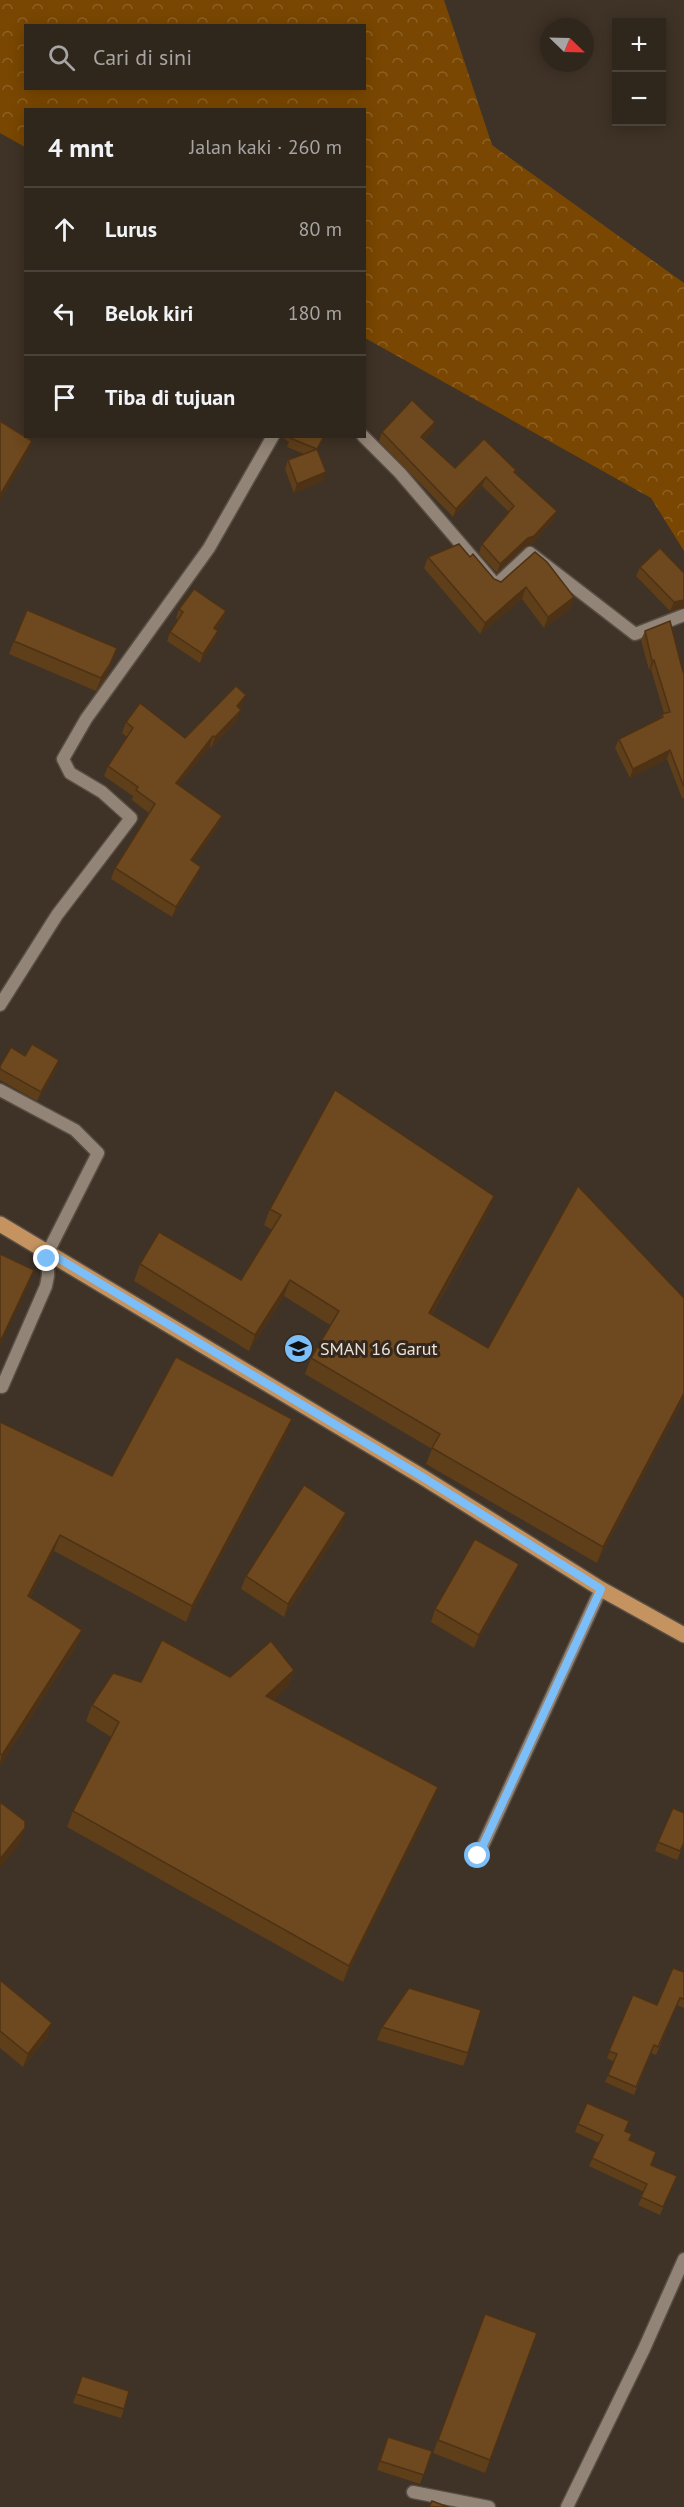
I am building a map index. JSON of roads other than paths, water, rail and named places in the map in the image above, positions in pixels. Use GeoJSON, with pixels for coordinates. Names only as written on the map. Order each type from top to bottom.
{"type":"FeatureCollection","features":[{"type":"Feature","properties":{"kind":"main road"},"geometry":{"type":"LineString","coordinates":[[0,1224],[421,1476],[601,1589],[684,1635]]}},
{"type":"Feature","properties":{"kind":"street"},"geometry":{"type":"LineString","coordinates":[[0,1005],[57,915],[131,818],[102,792],[70,773],[63,759],[86,719],[209,548],[272,438]]}},
{"type":"Feature","properties":{"kind":"street"},"geometry":{"type":"LineString","coordinates":[[365,438],[406,481],[496,585],[530,552],[635,633],[684,615]]}},
{"type":"Feature","properties":{"kind":"street"},"geometry":{"type":"LineString","coordinates":[[0,1089],[75,1130],[98,1153],[48,1252],[46,1286],[2,1387]]}},
{"type":"Feature","properties":{"kind":"street"},"geometry":{"type":"LineString","coordinates":[[478,1856],[601,1589]]}},
{"type":"Feature","properties":{"kind":"street"},"geometry":{"type":"LineString","coordinates":[[567,2507],[644,2349],[684,2259]]}},
{"type":"Feature","properties":{"kind":"street"},"geometry":{"type":"LineString","coordinates":[[413,2492],[489,2507]]}},
{"type":"Feature","properties":{"kind":"place","name":"SMAN 16 Garut"},"geometry":{"type":"Point","coordinates":[299,1348]}}]}
